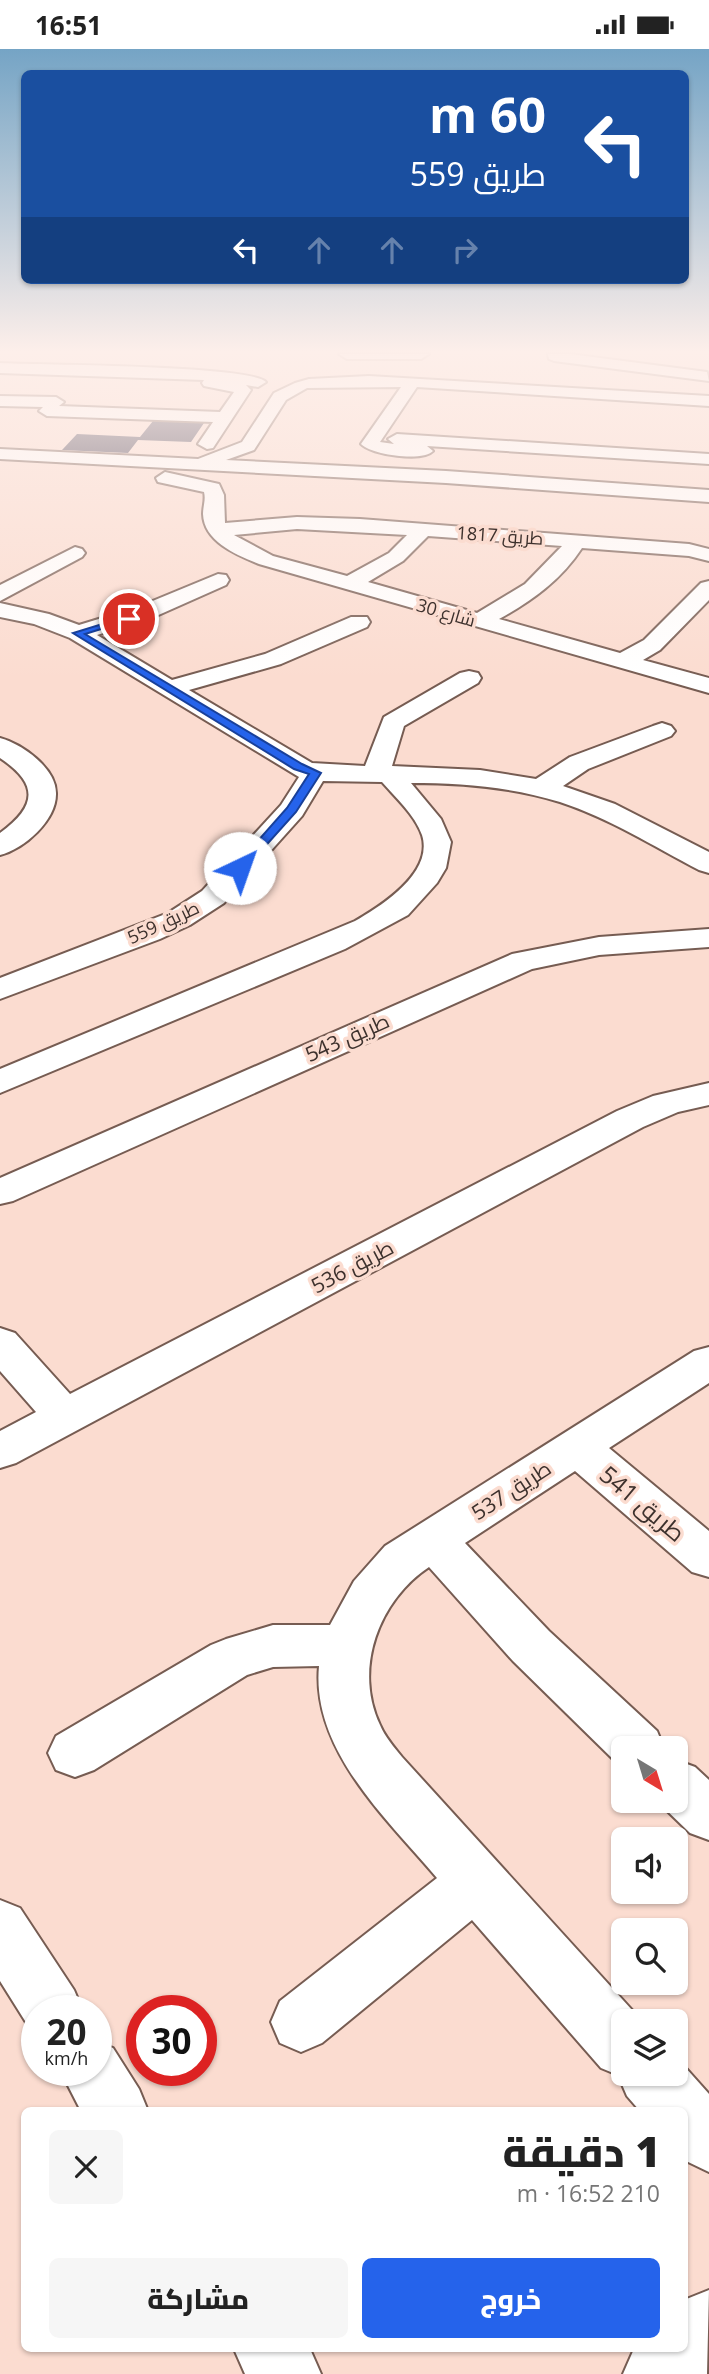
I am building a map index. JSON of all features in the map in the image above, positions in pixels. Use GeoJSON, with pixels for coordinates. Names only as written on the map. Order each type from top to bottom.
{"type":"FeatureCollection","features":[{"type":"Feature","properties":{"kind":"street"},"geometry":{"type":"LineString","coordinates":[[170,462],[709,496]]}},
{"type":"Feature","properties":{"kind":"street"},"geometry":{"type":"LineString","coordinates":[[183,464],[193,462]]}},
{"type":"Feature","properties":{"kind":"street"},"geometry":{"type":"LineString","coordinates":[[270,462],[295,469]]}},
{"type":"Feature","properties":{"kind":"street"},"geometry":{"type":"LineString","coordinates":[[605,462],[709,471]]}},
{"type":"Feature","properties":{"kind":"street"},"geometry":{"type":"LineString","coordinates":[[0,465],[503,490],[709,506]]}},
{"type":"Feature","properties":{"kind":"street"},"geometry":{"type":"LineString","coordinates":[[658,467],[655,474],[658,476],[709,481]]}},
{"type":"Feature","properties":{"kind":"street"},"geometry":{"type":"LineString","coordinates":[[144,473],[208,486],[231,500],[213,519],[218,530]]}},
{"type":"Feature","properties":{"kind":"street"},"geometry":{"type":"LineString","coordinates":[[255,486],[331,482]]}},
{"type":"Feature","properties":{"kind":"street","name":"طريق 1817"},"geometry":{"type":"LineString","coordinates":[[231,500],[424,529],[576,541],[680,536],[687,534],[688,527]]}},
{"type":"Feature","properties":{"kind":"street","name":"طريق 1817"},"geometry":{"type":"LineString","coordinates":[[218,530],[362,520],[626,539],[709,555]]}},
{"type":"Feature","properties":{"kind":"street"},"geometry":{"type":"LineString","coordinates":[[348,585],[396,558],[424,529]]}},
{"type":"Feature","properties":{"kind":"street","name":"شارع 30"},"geometry":{"type":"LineString","coordinates":[[218,530],[244,551],[266,561],[709,686]]}},
{"type":"Feature","properties":{"kind":"street","name":"طريق 1817"},"geometry":{"type":"LineString","coordinates":[[478,621],[524,594],[559,564],[576,541]]}},
{"type":"Feature","properties":{"kind":"street"},"geometry":{"type":"LineString","coordinates":[[0,594],[75,553]]}},
{"type":"Feature","properties":{"kind":"street"},"geometry":{"type":"LineString","coordinates":[[78,633],[146,612],[218,580]]}},
{"type":"Feature","properties":{"kind":"street"},"geometry":{"type":"LineString","coordinates":[[623,661],[652,645],[709,588]]}},
{"type":"Feature","properties":{"kind":"street"},"geometry":{"type":"LineString","coordinates":[[0,610],[41,619],[78,633],[298,767],[315,773],[488,780],[541,788],[592,804],[709,864]]}},
{"type":"Feature","properties":{"kind":"street"},"geometry":{"type":"LineString","coordinates":[[170,688],[273,659],[359,622]]}},
{"type":"Feature","properties":{"kind":"street"},"geometry":{"type":"LineString","coordinates":[[383,775],[393,722],[469,678]]}},
{"type":"Feature","properties":{"kind":"street"},"geometry":{"type":"LineString","coordinates":[[541,788],[579,763],[662,731]]}},
{"type":"Feature","properties":{"kind":"street"},"geometry":{"type":"LineString","coordinates":[[0,747],[37,775],[43,787],[44,802],[34,817],[0,846]]}},
{"type":"Feature","properties":{"kind":"street","name":"طريق 559"},"geometry":{"type":"LineString","coordinates":[[0,989],[149,932],[179,919],[213,898],[292,810],[315,773]]}},
{"type":"Feature","properties":{"kind":"street"},"geometry":{"type":"LineString","coordinates":[[0,1082],[334,941],[372,924],[402,905],[422,883],[434,861],[437,839],[423,814],[383,775]]}},
{"type":"Feature","properties":{"kind":"street","name":"طريق 543"},"geometry":{"type":"LineString","coordinates":[[0,1192],[523,961],[599,946],[709,938]]}},
{"type":"Feature","properties":{"kind":"street","name":"طريق 536"},"geometry":{"type":"LineString","coordinates":[[0,1451],[630,1119],[666,1104],[709,1094]]}},
{"type":"Feature","properties":{"kind":"street"},"geometry":{"type":"LineString","coordinates":[[0,1343],[65,1417]]}},
{"type":"Feature","properties":{"kind":"street","name":"طريق 537"},"geometry":{"type":"LineString","coordinates":[[611,2033],[475,1883],[371,1758],[352,1722],[345,1684],[347,1647],[358,1614],[376,1585],[402,1560],[709,1362]]}},
{"type":"Feature","properties":{"kind":"street","name":"طريق 541"},"geometry":{"type":"LineString","coordinates":[[578,1447],[709,1558]]}},
{"type":"Feature","properties":{"kind":"street"},"geometry":{"type":"LineString","coordinates":[[433,1540],[531,1646],[625,1736]]}},
{"type":"Feature","properties":{"kind":"street"},"geometry":{"type":"LineString","coordinates":[[75,1753],[229,1660],[252,1649],[277,1644],[347,1647]]}},
{"type":"Feature","properties":{"kind":"street"},"geometry":{"type":"LineString","coordinates":[[688,1795],[709,1815]]}},
{"type":"Feature","properties":{"kind":"street"},"geometry":{"type":"LineString","coordinates":[[301,2022],[475,1883]]}},
{"type":"Feature","properties":{"kind":"street"},"geometry":{"type":"LineString","coordinates":[[0,1928],[43,1995]]}},
{"type":"Feature","properties":{"kind":"street"},"geometry":{"type":"LineString","coordinates":[[101,2086],[114,2107]]}},
{"type":"Feature","properties":{"kind":"street"},"geometry":{"type":"LineString","coordinates":[[660,2086],[679,2107]]}},
{"type":"Feature","properties":{"kind":"street"},"geometry":{"type":"LineString","coordinates":[[688,2117],[709,2140]]}},
{"type":"Feature","properties":{"kind":"street"},"geometry":{"type":"LineString","coordinates":[[688,2345],[709,2324]]}},
{"type":"Feature","properties":{"kind":"street"},"geometry":{"type":"LineString","coordinates":[[272,2352],[286,2374]]}},
{"type":"Feature","properties":{"kind":"street"},"geometry":{"type":"LineString","coordinates":[[658,2374],[680,2352]]}},
{"type":"Feature","properties":{"kind":"route"},"geometry":{"type":"LineString","coordinates":[[129,619],[78,633],[298,767],[315,773],[292,810],[240,868]]}}]}
